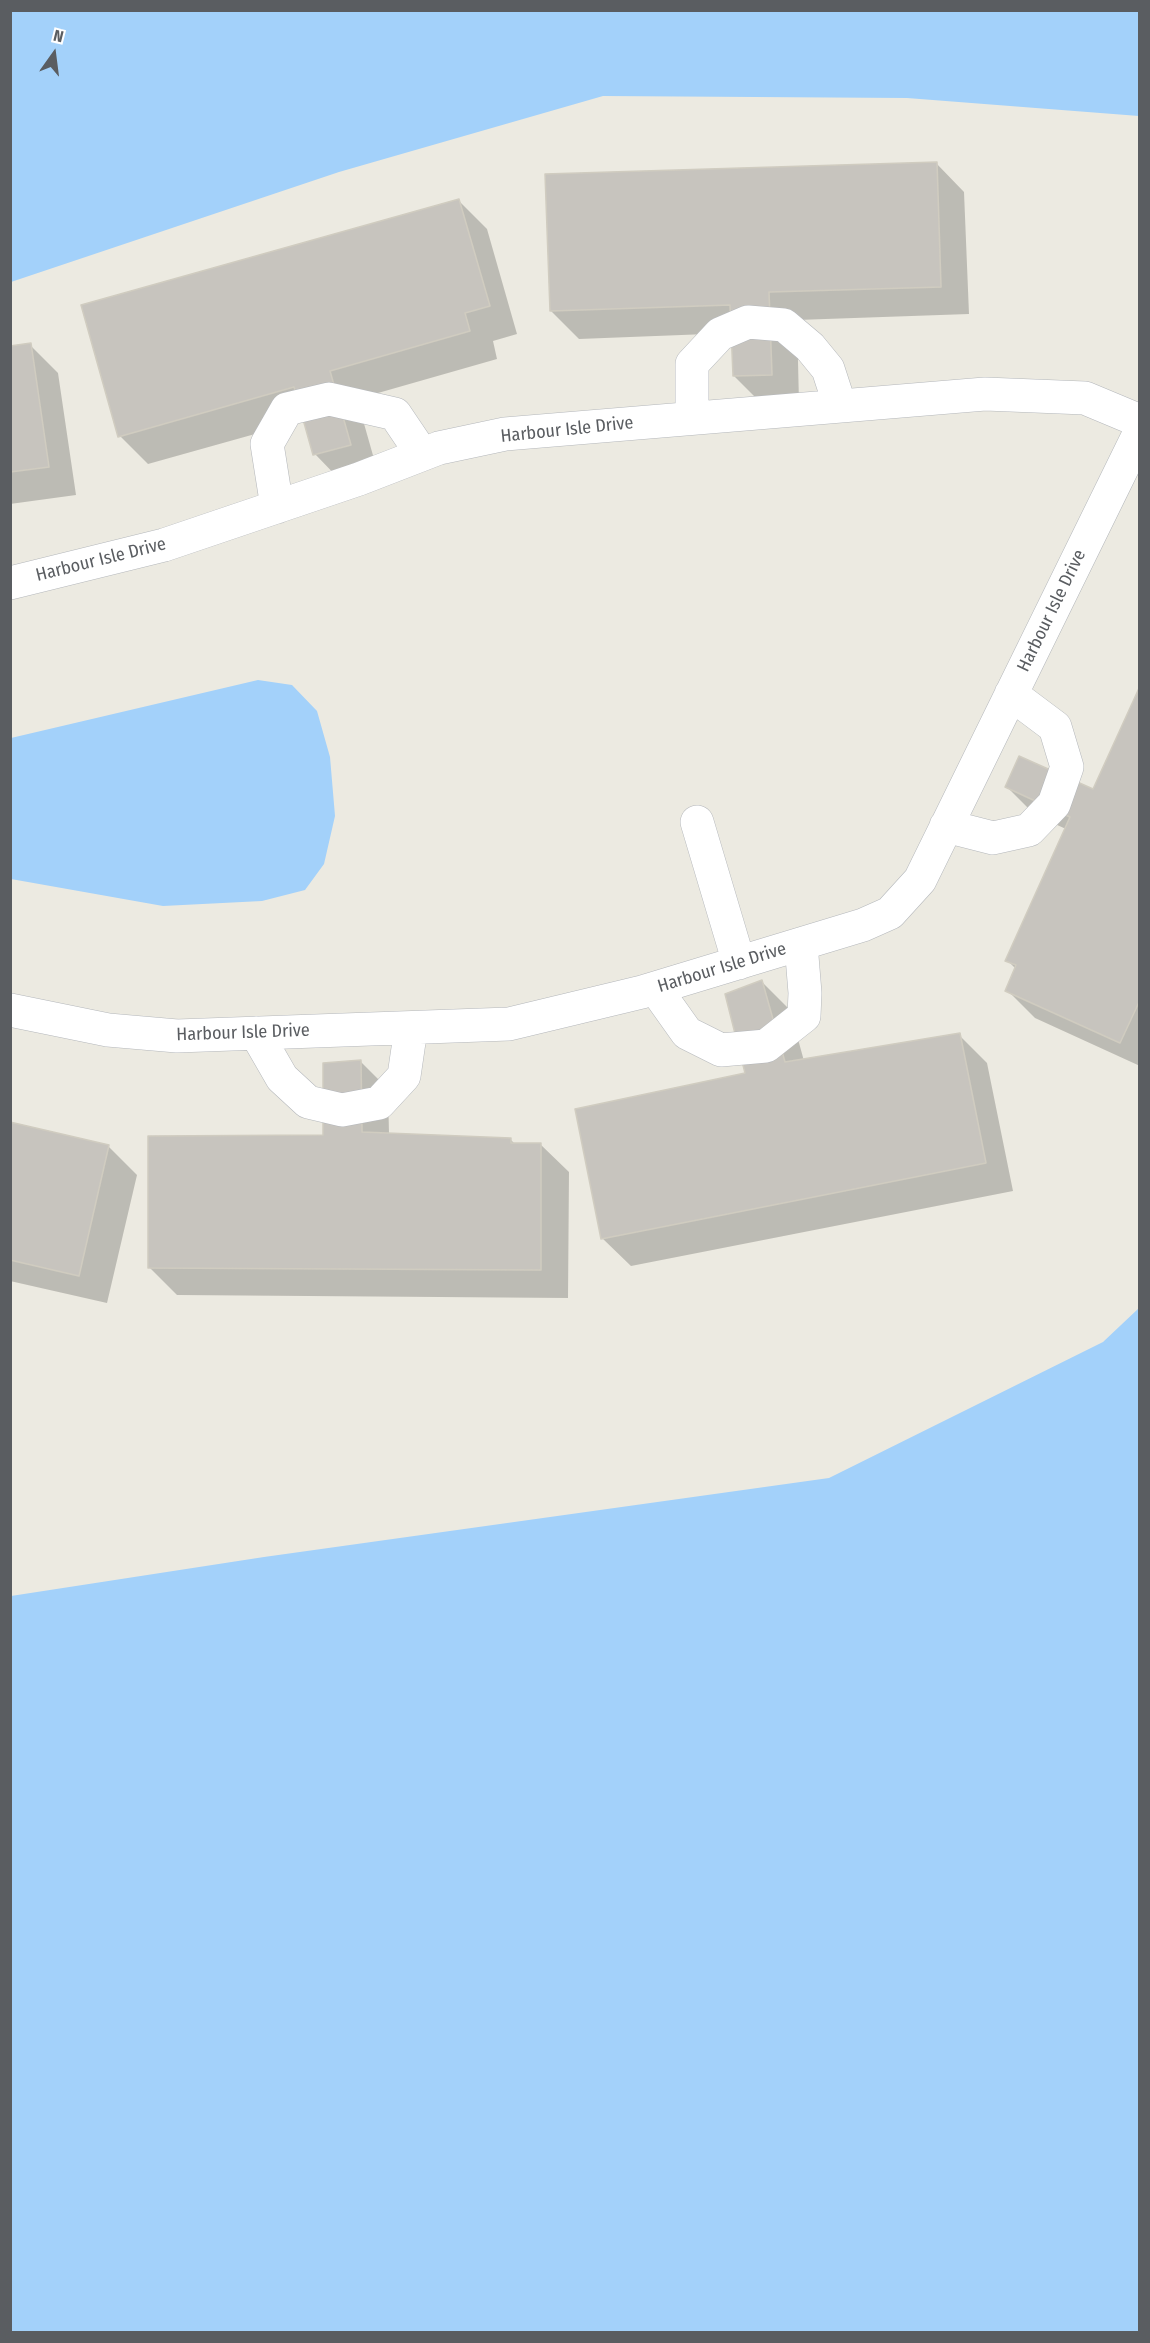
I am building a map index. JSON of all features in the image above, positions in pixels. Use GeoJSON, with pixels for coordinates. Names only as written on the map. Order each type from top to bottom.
{"type":"FeatureCollection","features":[{"type":"Feature","properties":{"kind":"street"},"geometry":{"type":"LineString","coordinates":[[692,418],[692,364],[720,334],[748,322],[784,325],[810,347],[828,369],[840,406]]}},
{"type":"Feature","properties":{"kind":"street","name":"Harbour Isle Drive"},"geometry":{"type":"LineString","coordinates":[[10,583],[164,545],[359,479],[439,448],[467,444],[505,434],[985,394],[1085,398],[1140,421]]}},
{"type":"Feature","properties":{"kind":"street"},"geometry":{"type":"LineString","coordinates":[[278,507],[267,444],[287,409],[329,399],[395,414],[422,454]]}},
{"type":"Feature","properties":{"kind":"street","name":"Harbour Isle Drive"},"geometry":{"type":"LineString","coordinates":[[11,1013],[108,1030],[177,1036],[508,1024],[655,988],[863,925],[890,913],[920,880],[1140,432]]}},
{"type":"Feature","properties":{"kind":"street"},"geometry":{"type":"LineString","coordinates":[[946,826],[993,838],[1029,830],[1054,804],[1067,767],[1056,727],[1011,694]]}},
{"type":"Feature","properties":{"kind":"street"},"geometry":{"type":"LineString","coordinates":[[697,822],[739,963]]}},
{"type":"Feature","properties":{"kind":"street"},"geometry":{"type":"LineString","coordinates":[[655,988],[687,1034],[721,1050],[766,1046],[804,1016],[805,993],[801,944]]}},
{"type":"Feature","properties":{"kind":"street"},"geometry":{"type":"LineString","coordinates":[[256,1033],[282,1078],[308,1102],[342,1110],[379,1103],[404,1076],[411,1028]]}},
{"type":"Feature","properties":{"kind":"water"},"geometry":{"type":"Polygon","coordinates":[[[10,11],[1139,11],[1139,116],[907,98],[603,96],[339,172],[11,282],[10,11]]]}},
{"type":"Feature","properties":{"kind":"water"},"geometry":{"type":"Polygon","coordinates":[[[258,680],[292,685],[317,711],[330,757],[335,816],[324,864],[305,890],[262,901],[163,906],[11,879],[11,738],[258,680]]]}},
{"type":"Feature","properties":{"kind":"water"},"geometry":{"type":"Polygon","coordinates":[[[1139,1308],[1139,2332],[11,2332],[11,1596],[264,1557],[829,1478],[1103,1342],[1139,1308]]]}},
{"type":"Feature","properties":{"kind":"building"},"geometry":{"type":"Polygon","coordinates":[[[937,162],[941,287],[769,292],[772,375],[733,376],[730,305],[550,311],[545,174],[937,162]]]}},
{"type":"Feature","properties":{"kind":"building"},"geometry":{"type":"Polygon","coordinates":[[[459,199],[490,306],[465,313],[470,331],[330,371],[351,445],[313,455],[294,387],[118,437],[81,305],[459,199]]]}},
{"type":"Feature","properties":{"kind":"building"},"geometry":{"type":"Polygon","coordinates":[[[31,343],[49,467],[10,472],[10,346],[31,343]]]}},
{"type":"Feature","properties":{"kind":"building"},"geometry":{"type":"Polygon","coordinates":[[[1140,686],[1140,1000],[1120,1043],[1005,991],[1016,965],[1005,961],[1070,817],[1005,787],[1019,756],[1093,789],[1140,686]]]}},
{"type":"Feature","properties":{"kind":"building"},"geometry":{"type":"Polygon","coordinates":[[[762,980],[785,1062],[960,1033],[986,1163],[601,1239],[575,1109],[745,1073],[725,994],[762,980]]]}},
{"type":"Feature","properties":{"kind":"building"},"geometry":{"type":"Polygon","coordinates":[[[361,1060],[362,1132],[511,1138],[511,1143],[541,1143],[541,1270],[148,1268],[148,1136],[323,1135],[323,1063],[361,1060]]]}},
{"type":"Feature","properties":{"kind":"building"},"geometry":{"type":"Polygon","coordinates":[[[10,1122],[109,1145],[79,1276],[10,1260],[10,1122]]]}}]}
